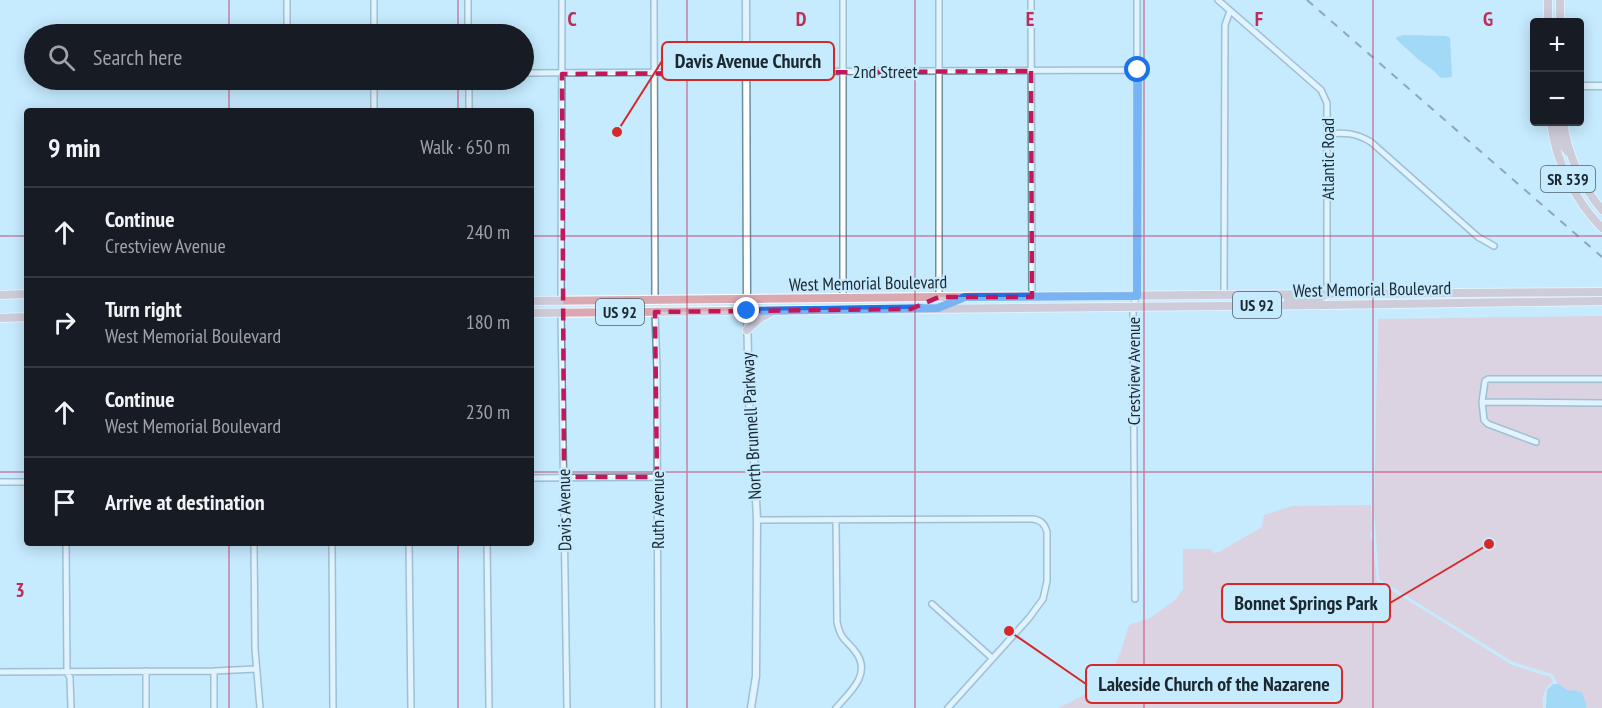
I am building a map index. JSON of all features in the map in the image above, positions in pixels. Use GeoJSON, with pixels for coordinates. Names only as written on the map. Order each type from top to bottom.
{"type":"FeatureCollection","features":[{"type":"Feature","properties":{"kind":"main road"},"geometry":{"type":"LineString","coordinates":[[1548,0],[1548,18]]}},
{"type":"Feature","properties":{"kind":"main road"},"geometry":{"type":"LineString","coordinates":[[1560,0],[1560,18]]}},
{"type":"Feature","properties":{"kind":"main road","name":"SR 539"},"geometry":{"type":"LineString","coordinates":[[1552,126],[1556,146],[1568,179],[1590,214],[1602,228]]}},
{"type":"Feature","properties":{"kind":"main road"},"geometry":{"type":"LineString","coordinates":[[1557,126],[1560,142],[1571,156]]}},
{"type":"Feature","properties":{"kind":"main road","name":"SR 539"},"geometry":{"type":"LineString","coordinates":[[1564,126],[1571,156],[1585,186],[1602,210]]}},
{"type":"Feature","properties":{"kind":"main road","name":"West Memorial Boulevard"},"geometry":{"type":"LineString","coordinates":[[534,302],[1600,292]]}},
{"type":"Feature","properties":{"kind":"main road"},"geometry":{"type":"LineString","coordinates":[[0,295],[24,294]]}},
{"type":"Feature","properties":{"kind":"main road"},"geometry":{"type":"LineString","coordinates":[[1227,306],[1240,301],[1314,300],[1327,294]]}},
{"type":"Feature","properties":{"kind":"main road"},"geometry":{"type":"LineString","coordinates":[[1326,305],[1339,299],[1401,294]]}},
{"type":"Feature","properties":{"kind":"main road"},"geometry":{"type":"LineString","coordinates":[[911,309],[939,297]]}},
{"type":"Feature","properties":{"kind":"main road"},"geometry":{"type":"LineString","coordinates":[[938,308],[965,297]]}},
{"type":"Feature","properties":{"kind":"main road"},"geometry":{"type":"LineString","coordinates":[[561,313],[580,301]]}},
{"type":"Feature","properties":{"kind":"main road","name":"West Memorial Boulevard"},"geometry":{"type":"LineString","coordinates":[[534,313],[1602,301]]}},
{"type":"Feature","properties":{"kind":"main road"},"geometry":{"type":"LineString","coordinates":[[540,313],[561,302]]}},
{"type":"Feature","properties":{"kind":"main road"},"geometry":{"type":"LineString","coordinates":[[747,330],[760,318],[775,311]]}},
{"type":"Feature","properties":{"kind":"main road"},"geometry":{"type":"LineString","coordinates":[[0,318],[24,317]]}},
{"type":"Feature","properties":{"kind":"street"},"geometry":{"type":"LineString","coordinates":[[287,0],[287,24]]}},
{"type":"Feature","properties":{"kind":"street"},"geometry":{"type":"LineString","coordinates":[[374,0],[374,24]]}},
{"type":"Feature","properties":{"kind":"street"},"geometry":{"type":"LineString","coordinates":[[468,0],[468,24]]}},
{"type":"Feature","properties":{"kind":"street"},"geometry":{"type":"LineString","coordinates":[[561,302],[562,0]]}},
{"type":"Feature","properties":{"kind":"street"},"geometry":{"type":"LineString","coordinates":[[654,0],[655,300]]}},
{"type":"Feature","properties":{"kind":"street","name":"North Brunnell Parkway"},"geometry":{"type":"LineString","coordinates":[[746,0],[747,330],[757,520],[756,676],[751,708]]}},
{"type":"Feature","properties":{"kind":"street"},"geometry":{"type":"LineString","coordinates":[[843,0],[843,298]]}},
{"type":"Feature","properties":{"kind":"street"},"geometry":{"type":"LineString","coordinates":[[939,0],[939,297]]}},
{"type":"Feature","properties":{"kind":"street"},"geometry":{"type":"LineString","coordinates":[[1031,0],[1032,297]]}},
{"type":"Feature","properties":{"kind":"street","name":"Crestview Avenue"},"geometry":{"type":"LineString","coordinates":[[1135,599],[1133,306],[1137,296],[1137,0]]}},
{"type":"Feature","properties":{"kind":"street","name":"Atlantic Road"},"geometry":{"type":"LineString","coordinates":[[1218,0],[1321,90],[1327,103],[1327,294]]}},
{"type":"Feature","properties":{"kind":"street"},"geometry":{"type":"LineString","coordinates":[[1224,295],[1225,25],[1230,11]]}},
{"type":"Feature","properties":{"kind":"street","name":"2nd Street"},"geometry":{"type":"LineString","coordinates":[[534,73],[1138,70]]}},
{"type":"Feature","properties":{"kind":"street"},"geometry":{"type":"LineString","coordinates":[[1584,86],[1602,86]]}},
{"type":"Feature","properties":{"kind":"street"},"geometry":{"type":"LineString","coordinates":[[374,90],[374,108]]}},
{"type":"Feature","properties":{"kind":"street"},"geometry":{"type":"LineString","coordinates":[[469,90],[469,108]]}},
{"type":"Feature","properties":{"kind":"street"},"geometry":{"type":"LineString","coordinates":[[1327,134],[1351,133],[1371,142],[1478,237],[1494,246]]}},
{"type":"Feature","properties":{"kind":"street","name":"Ruth Avenue"},"geometry":{"type":"LineString","coordinates":[[655,312],[658,708]]}},
{"type":"Feature","properties":{"kind":"street","name":"Davis Avenue"},"geometry":{"type":"LineString","coordinates":[[561,313],[567,708]]}},
{"type":"Feature","properties":{"kind":"street"},"geometry":{"type":"LineString","coordinates":[[1536,442],[1488,424],[1484,420],[1482,402],[1485,381],[1488,379],[1602,379]]}},
{"type":"Feature","properties":{"kind":"street"},"geometry":{"type":"LineString","coordinates":[[1482,402],[1602,403]]}},
{"type":"Feature","properties":{"kind":"street"},"geometry":{"type":"LineString","coordinates":[[534,478],[657,477]]}},
{"type":"Feature","properties":{"kind":"street"},"geometry":{"type":"LineString","coordinates":[[0,482],[24,482]]}},
{"type":"Feature","properties":{"kind":"street"},"geometry":{"type":"LineString","coordinates":[[757,520],[1033,519],[1042,523],[1047,532],[1047,581],[1043,599],[1029,618],[948,708]]}},
{"type":"Feature","properties":{"kind":"street"},"geometry":{"type":"LineString","coordinates":[[836,520],[837,622],[844,641],[861,661],[862,670],[856,685],[836,708]]}},
{"type":"Feature","properties":{"kind":"street"},"geometry":{"type":"LineString","coordinates":[[66,546],[67,672],[70,678],[71,708]]}},
{"type":"Feature","properties":{"kind":"street"},"geometry":{"type":"LineString","coordinates":[[254,546],[256,669],[260,708]]}},
{"type":"Feature","properties":{"kind":"street"},"geometry":{"type":"LineString","coordinates":[[332,546],[333,708]]}},
{"type":"Feature","properties":{"kind":"street"},"geometry":{"type":"LineString","coordinates":[[409,546],[411,708]]}},
{"type":"Feature","properties":{"kind":"street"},"geometry":{"type":"LineString","coordinates":[[487,546],[489,708]]}},
{"type":"Feature","properties":{"kind":"street"},"geometry":{"type":"LineString","coordinates":[[932,604],[992,658]]}},
{"type":"Feature","properties":{"kind":"street"},"geometry":{"type":"LineString","coordinates":[[0,672],[256,669]]}},
{"type":"Feature","properties":{"kind":"street"},"geometry":{"type":"LineString","coordinates":[[146,671],[146,708]]}},
{"type":"Feature","properties":{"kind":"street"},"geometry":{"type":"LineString","coordinates":[[214,671],[214,708]]}},
{"type":"Feature","properties":{"kind":"highlighted area"},"geometry":{"type":"Polygon","coordinates":[[[1031,71],[1032,297],[939,297],[911,309],[655,312],[657,477],[564,477],[562,74],[1031,71]]]}},
{"type":"Feature","properties":{"kind":"shaded area"},"geometry":{"type":"Polygon","coordinates":[[[1602,316],[1602,708],[1546,708],[1547,690],[1553,684],[1558,684],[1552,674],[1513,662],[1379,579],[1374,509],[1378,319],[1602,316]]]}},
{"type":"Feature","properties":{"kind":"shaded area"},"geometry":{"type":"Polygon","coordinates":[[[1371,505],[1370,536],[1373,542],[1377,581],[1512,665],[1550,677],[1553,681],[1544,693],[1543,708],[1058,708],[1088,692],[1107,676],[1115,665],[1129,625],[1150,618],[1175,600],[1183,589],[1183,549],[1210,549],[1214,553],[1219,552],[1262,527],[1264,515],[1292,506],[1371,505]]]}},
{"type":"Feature","properties":{"kind":"water"},"geometry":{"type":"Polygon","coordinates":[[[1403,35],[1450,38],[1452,77],[1441,78],[1419,60],[1396,39],[1403,35]]]}},
{"type":"Feature","properties":{"kind":"water"},"geometry":{"type":"Polygon","coordinates":[[[1553,684],[1558,684],[1569,691],[1582,693],[1586,708],[1546,708],[1547,690],[1553,684]]]}},
{"type":"Feature","properties":{"kind":"railway"},"geometry":{"type":"LineString","coordinates":[[1307,0],[1602,257]]}},
{"type":"Feature","properties":{"kind":"place","name":"Davis Avenue Church"},"geometry":{"type":"Point","coordinates":[617,132]}},
{"type":"Feature","properties":{"kind":"place","name":"Bonnet Springs Park"},"geometry":{"type":"Point","coordinates":[1489,544]}},
{"type":"Feature","properties":{"kind":"place","name":"Lakeside Church of the Nazarene"},"geometry":{"type":"Point","coordinates":[1009,631]}},
{"type":"Feature","properties":{"kind":"route"},"geometry":{"type":"LineString","coordinates":[[747,311],[938,308],[965,297],[1137,296],[1138,70]]}}]}
